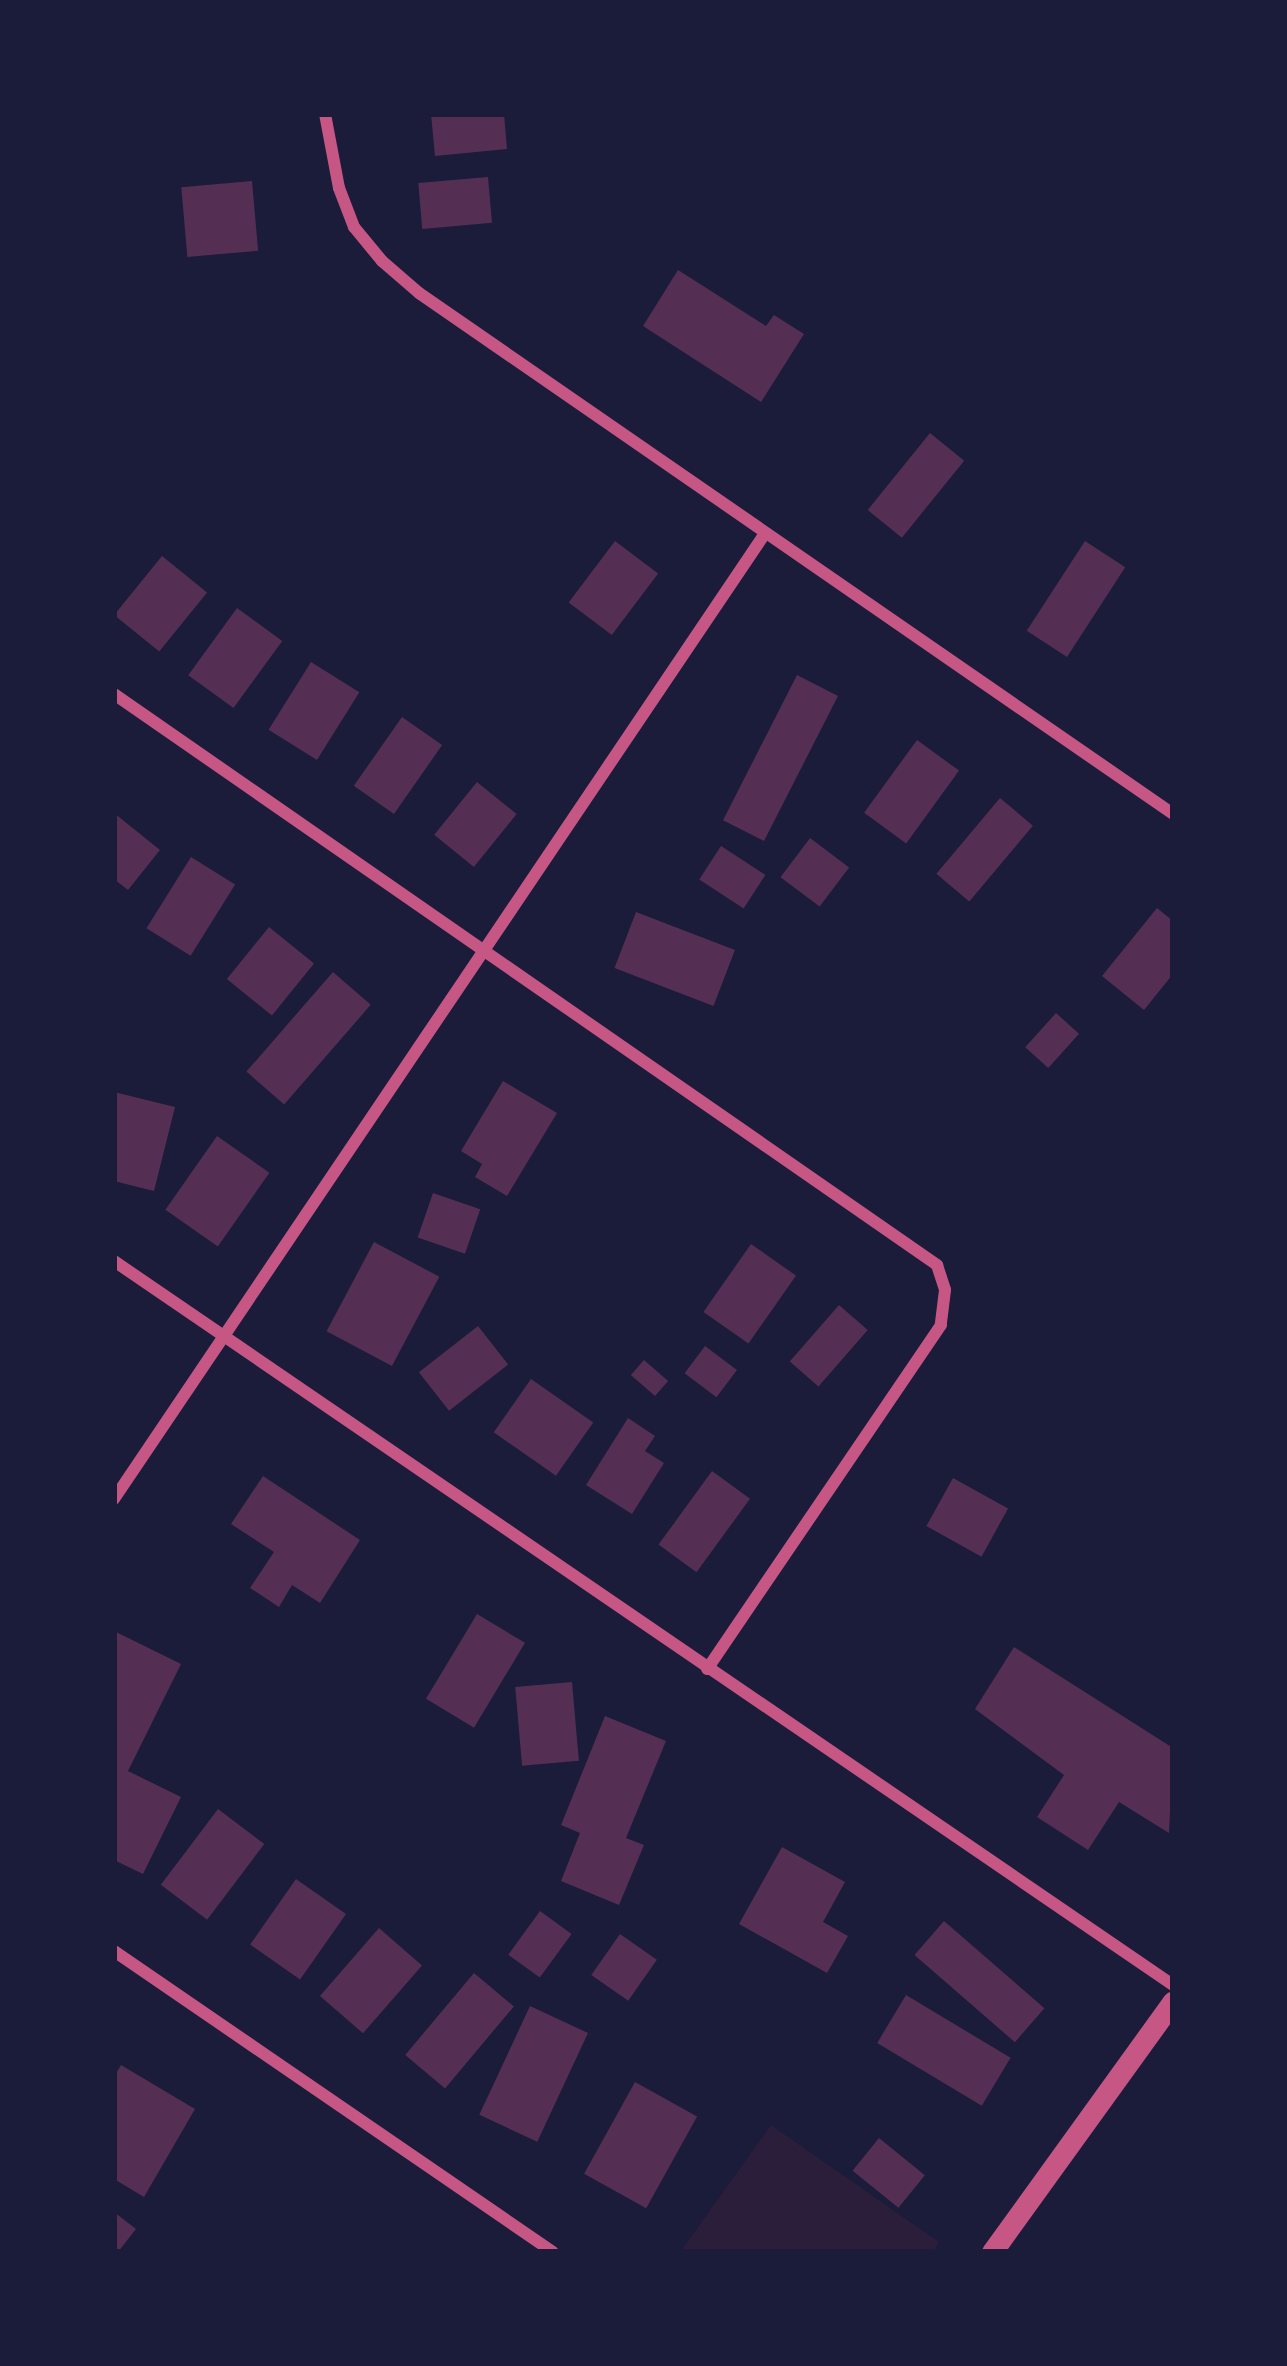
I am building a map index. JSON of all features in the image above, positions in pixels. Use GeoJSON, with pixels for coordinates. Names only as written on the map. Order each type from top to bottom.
{"type":"FeatureCollection","features":[{"type":"Feature","properties":{"kind":"street"},"geometry":{"type":"LineString","coordinates":[[325,114],[339,188],[353,226],[382,262],[764,535],[1173,814]]}},
{"type":"Feature","properties":{"kind":"street"},"geometry":{"type":"LineString","coordinates":[[114,1499],[764,535]]}},
{"type":"Feature","properties":{"kind":"street"},"geometry":{"type":"LineString","coordinates":[[114,694],[937,1264],[945,1290],[940,1325],[707,1669]]}},
{"type":"Feature","properties":{"kind":"street"},"geometry":{"type":"LineString","coordinates":[[114,1261],[1173,1984]]}},
{"type":"Feature","properties":{"kind":"street"},"geometry":{"type":"LineString","coordinates":[[114,1951],[553,2252]]}},
{"type":"Feature","properties":{"kind":"street"},"geometry":{"type":"LineString","coordinates":[[992,2252],[1173,2001]]}},
{"type":"Feature","properties":{"kind":"shaded area"},"geometry":{"type":"Polygon","coordinates":[[[771,2125],[939,2242],[933,2252],[680,2252],[771,2125]]]}},
{"type":"Feature","properties":{"kind":"building"},"geometry":{"type":"Polygon","coordinates":[[[431,114],[504,114],[507,149],[435,156],[431,114]]]}},
{"type":"Feature","properties":{"kind":"building"},"geometry":{"type":"Polygon","coordinates":[[[488,177],[492,223],[422,229],[418,183],[488,177]]]}},
{"type":"Feature","properties":{"kind":"building"},"geometry":{"type":"Polygon","coordinates":[[[252,181],[258,251],[187,257],[181,187],[252,181]]]}},
{"type":"Feature","properties":{"kind":"building"},"geometry":{"type":"Polygon","coordinates":[[[678,270],[766,326],[774,315],[804,334],[761,402],[643,326],[678,270]]]}},
{"type":"Feature","properties":{"kind":"building"},"geometry":{"type":"Polygon","coordinates":[[[930,433],[964,461],[902,538],[868,510],[930,433]]]}},
{"type":"Feature","properties":{"kind":"building"},"geometry":{"type":"Polygon","coordinates":[[[615,541],[658,573],[612,635],[569,602],[615,541]]]}},
{"type":"Feature","properties":{"kind":"building"},"geometry":{"type":"Polygon","coordinates":[[[1085,541],[1125,567],[1067,657],[1027,631],[1085,541]]]}},
{"type":"Feature","properties":{"kind":"building"},"geometry":{"type":"Polygon","coordinates":[[[162,556],[207,593],[159,652],[114,615],[162,556]]]}},
{"type":"Feature","properties":{"kind":"building"},"geometry":{"type":"Polygon","coordinates":[[[237,608],[282,641],[234,708],[188,675],[237,608]]]}},
{"type":"Feature","properties":{"kind":"building"},"geometry":{"type":"Polygon","coordinates":[[[311,662],[359,692],[317,760],[269,730],[311,662]]]}},
{"type":"Feature","properties":{"kind":"building"},"geometry":{"type":"Polygon","coordinates":[[[797,675],[838,696],[764,841],[723,820],[797,675]]]}},
{"type":"Feature","properties":{"kind":"building"},"geometry":{"type":"Polygon","coordinates":[[[402,717],[442,745],[394,814],[354,786],[402,717]]]}},
{"type":"Feature","properties":{"kind":"building"},"geometry":{"type":"Polygon","coordinates":[[[917,740],[959,771],[906,843],[864,813],[917,740]]]}},
{"type":"Feature","properties":{"kind":"building"},"geometry":{"type":"Polygon","coordinates":[[[477,782],[517,814],[474,867],[434,835],[477,782]]]}},
{"type":"Feature","properties":{"kind":"building"},"geometry":{"type":"Polygon","coordinates":[[[1000,798],[1033,826],[969,901],[936,874],[1000,798]]]}},
{"type":"Feature","properties":{"kind":"building"},"geometry":{"type":"Polygon","coordinates":[[[114,813],[160,850],[128,890],[114,879],[114,813]]]}},
{"type":"Feature","properties":{"kind":"building"},"geometry":{"type":"Polygon","coordinates":[[[810,838],[849,867],[820,907],[781,877],[810,838]]]}},
{"type":"Feature","properties":{"kind":"building"},"geometry":{"type":"Polygon","coordinates":[[[721,846],[765,875],[744,908],[699,880],[721,846]]]}},
{"type":"Feature","properties":{"kind":"building"},"geometry":{"type":"Polygon","coordinates":[[[191,857],[235,885],[191,956],[146,928],[191,857]]]}},
{"type":"Feature","properties":{"kind":"building"},"geometry":{"type":"Polygon","coordinates":[[[1157,908],[1173,921],[1173,974],[1144,1010],[1102,976],[1157,908]]]}},
{"type":"Feature","properties":{"kind":"building"},"geometry":{"type":"Polygon","coordinates":[[[636,912],[735,950],[713,1006],[614,968],[636,912]]]}},
{"type":"Feature","properties":{"kind":"building"},"geometry":{"type":"Polygon","coordinates":[[[269,927],[314,964],[272,1016],[227,979],[269,927]]]}},
{"type":"Feature","properties":{"kind":"building"},"geometry":{"type":"Polygon","coordinates":[[[333,972],[371,1005],[284,1104],[246,1072],[333,972]]]}},
{"type":"Feature","properties":{"kind":"building"},"geometry":{"type":"Polygon","coordinates":[[[1056,1013],[1079,1034],[1048,1068],[1025,1047],[1056,1013]]]}},
{"type":"Feature","properties":{"kind":"building"},"geometry":{"type":"Polygon","coordinates":[[[503,1081],[557,1113],[507,1196],[475,1177],[482,1164],[461,1151],[503,1081]]]}},
{"type":"Feature","properties":{"kind":"building"},"geometry":{"type":"Polygon","coordinates":[[[114,1092],[175,1107],[154,1191],[114,1181],[114,1092]]]}},
{"type":"Feature","properties":{"kind":"building"},"geometry":{"type":"Polygon","coordinates":[[[217,1136],[269,1173],[218,1246],[165,1210],[217,1136]]]}},
{"type":"Feature","properties":{"kind":"building"},"geometry":{"type":"Polygon","coordinates":[[[433,1193],[480,1209],[465,1254],[418,1237],[433,1193]]]}},
{"type":"Feature","properties":{"kind":"building"},"geometry":{"type":"Polygon","coordinates":[[[374,1242],[439,1277],[392,1366],[327,1331],[374,1242]]]}},
{"type":"Feature","properties":{"kind":"building"},"geometry":{"type":"Polygon","coordinates":[[[751,1244],[796,1276],[748,1344],[703,1312],[751,1244]]]}},
{"type":"Feature","properties":{"kind":"building"},"geometry":{"type":"Polygon","coordinates":[[[839,1305],[868,1330],[818,1387],[790,1362],[839,1305]]]}},
{"type":"Feature","properties":{"kind":"building"},"geometry":{"type":"Polygon","coordinates":[[[478,1326],[508,1365],[449,1411],[419,1372],[478,1326]]]}},
{"type":"Feature","properties":{"kind":"building"},"geometry":{"type":"Polygon","coordinates":[[[705,1346],[737,1370],[716,1397],[685,1373],[705,1346]]]}},
{"type":"Feature","properties":{"kind":"building"},"geometry":{"type":"Polygon","coordinates":[[[644,1360],[668,1381],[655,1396],[631,1375],[644,1360]]]}},
{"type":"Feature","properties":{"kind":"building"},"geometry":{"type":"Polygon","coordinates":[[[531,1379],[593,1423],[556,1476],[494,1432],[531,1379]]]}},
{"type":"Feature","properties":{"kind":"building"},"geometry":{"type":"Polygon","coordinates":[[[628,1418],[655,1436],[645,1451],[664,1463],[632,1514],[586,1485],[628,1418]]]}},
{"type":"Feature","properties":{"kind":"building"},"geometry":{"type":"Polygon","coordinates":[[[712,1471],[750,1499],[697,1572],[659,1545],[712,1471]]]}},
{"type":"Feature","properties":{"kind":"building"},"geometry":{"type":"Polygon","coordinates":[[[263,1476],[360,1540],[320,1603],[292,1585],[279,1607],[250,1588],[274,1552],[231,1524],[263,1476]]]}},
{"type":"Feature","properties":{"kind":"building"},"geometry":{"type":"Polygon","coordinates":[[[953,1478],[1008,1509],[981,1557],[926,1526],[953,1478]]]}},
{"type":"Feature","properties":{"kind":"building"},"geometry":{"type":"Polygon","coordinates":[[[477,1614],[525,1643],[474,1728],[426,1699],[477,1614]]]}},
{"type":"Feature","properties":{"kind":"building"},"geometry":{"type":"Polygon","coordinates":[[[114,1631],[181,1664],[128,1771],[181,1797],[143,1874],[114,1860],[114,1631]]]}},
{"type":"Feature","properties":{"kind":"building"},"geometry":{"type":"Polygon","coordinates":[[[1014,1647],[1173,1748],[1169,1833],[1119,1802],[1088,1850],[1037,1817],[1064,1775],[975,1709],[1014,1647]]]}},
{"type":"Feature","properties":{"kind":"building"},"geometry":{"type":"Polygon","coordinates":[[[572,1682],[579,1761],[522,1766],[515,1687],[572,1682]]]}},
{"type":"Feature","properties":{"kind":"building"},"geometry":{"type":"Polygon","coordinates":[[[605,1716],[666,1741],[626,1838],[644,1845],[619,1905],[561,1881],[580,1833],[561,1825],[605,1716]]]}},
{"type":"Feature","properties":{"kind":"building"},"geometry":{"type":"Polygon","coordinates":[[[218,1809],[264,1844],[207,1920],[161,1885],[218,1809]]]}},
{"type":"Feature","properties":{"kind":"building"},"geometry":{"type":"Polygon","coordinates":[[[782,1847],[845,1882],[823,1922],[848,1936],[827,1973],[739,1924],[782,1847]]]}},
{"type":"Feature","properties":{"kind":"building"},"geometry":{"type":"Polygon","coordinates":[[[296,1879],[346,1914],[300,1980],[250,1945],[296,1879]]]}},
{"type":"Feature","properties":{"kind":"building"},"geometry":{"type":"Polygon","coordinates":[[[540,1911],[572,1934],[540,1978],[508,1955],[540,1911]]]}},
{"type":"Feature","properties":{"kind":"building"},"geometry":{"type":"Polygon","coordinates":[[[944,1921],[1044,2008],[1015,2042],[914,1955],[944,1921]]]}},
{"type":"Feature","properties":{"kind":"building"},"geometry":{"type":"Polygon","coordinates":[[[379,1928],[422,1965],[363,2033],[320,1996],[379,1928]]]}},
{"type":"Feature","properties":{"kind":"building"},"geometry":{"type":"Polygon","coordinates":[[[620,1934],[657,1960],[628,2001],[591,1975],[620,1934]]]}},
{"type":"Feature","properties":{"kind":"building"},"geometry":{"type":"Polygon","coordinates":[[[474,1973],[514,2006],[445,2088],[405,2055],[474,1973]]]}},
{"type":"Feature","properties":{"kind":"building"},"geometry":{"type":"Polygon","coordinates":[[[906,1995],[1011,2058],[982,2106],[877,2043],[906,1995]]]}},
{"type":"Feature","properties":{"kind":"building"},"geometry":{"type":"Polygon","coordinates":[[[530,2006],[588,2033],[537,2142],[479,2115],[530,2006]]]}},
{"type":"Feature","properties":{"kind":"building"},"geometry":{"type":"Polygon","coordinates":[[[121,2065],[195,2109],[144,2197],[114,2179],[114,2077],[121,2065]]]}},
{"type":"Feature","properties":{"kind":"building"},"geometry":{"type":"Polygon","coordinates":[[[635,2082],[697,2116],[646,2208],[584,2174],[635,2082]]]}},
{"type":"Feature","properties":{"kind":"building"},"geometry":{"type":"Polygon","coordinates":[[[879,2138],[925,2175],[898,2208],[853,2171],[879,2138]]]}},
{"type":"Feature","properties":{"kind":"building"},"geometry":{"type":"Polygon","coordinates":[[[114,2212],[136,2229],[118,2252],[114,2252],[114,2212]]]}}]}
